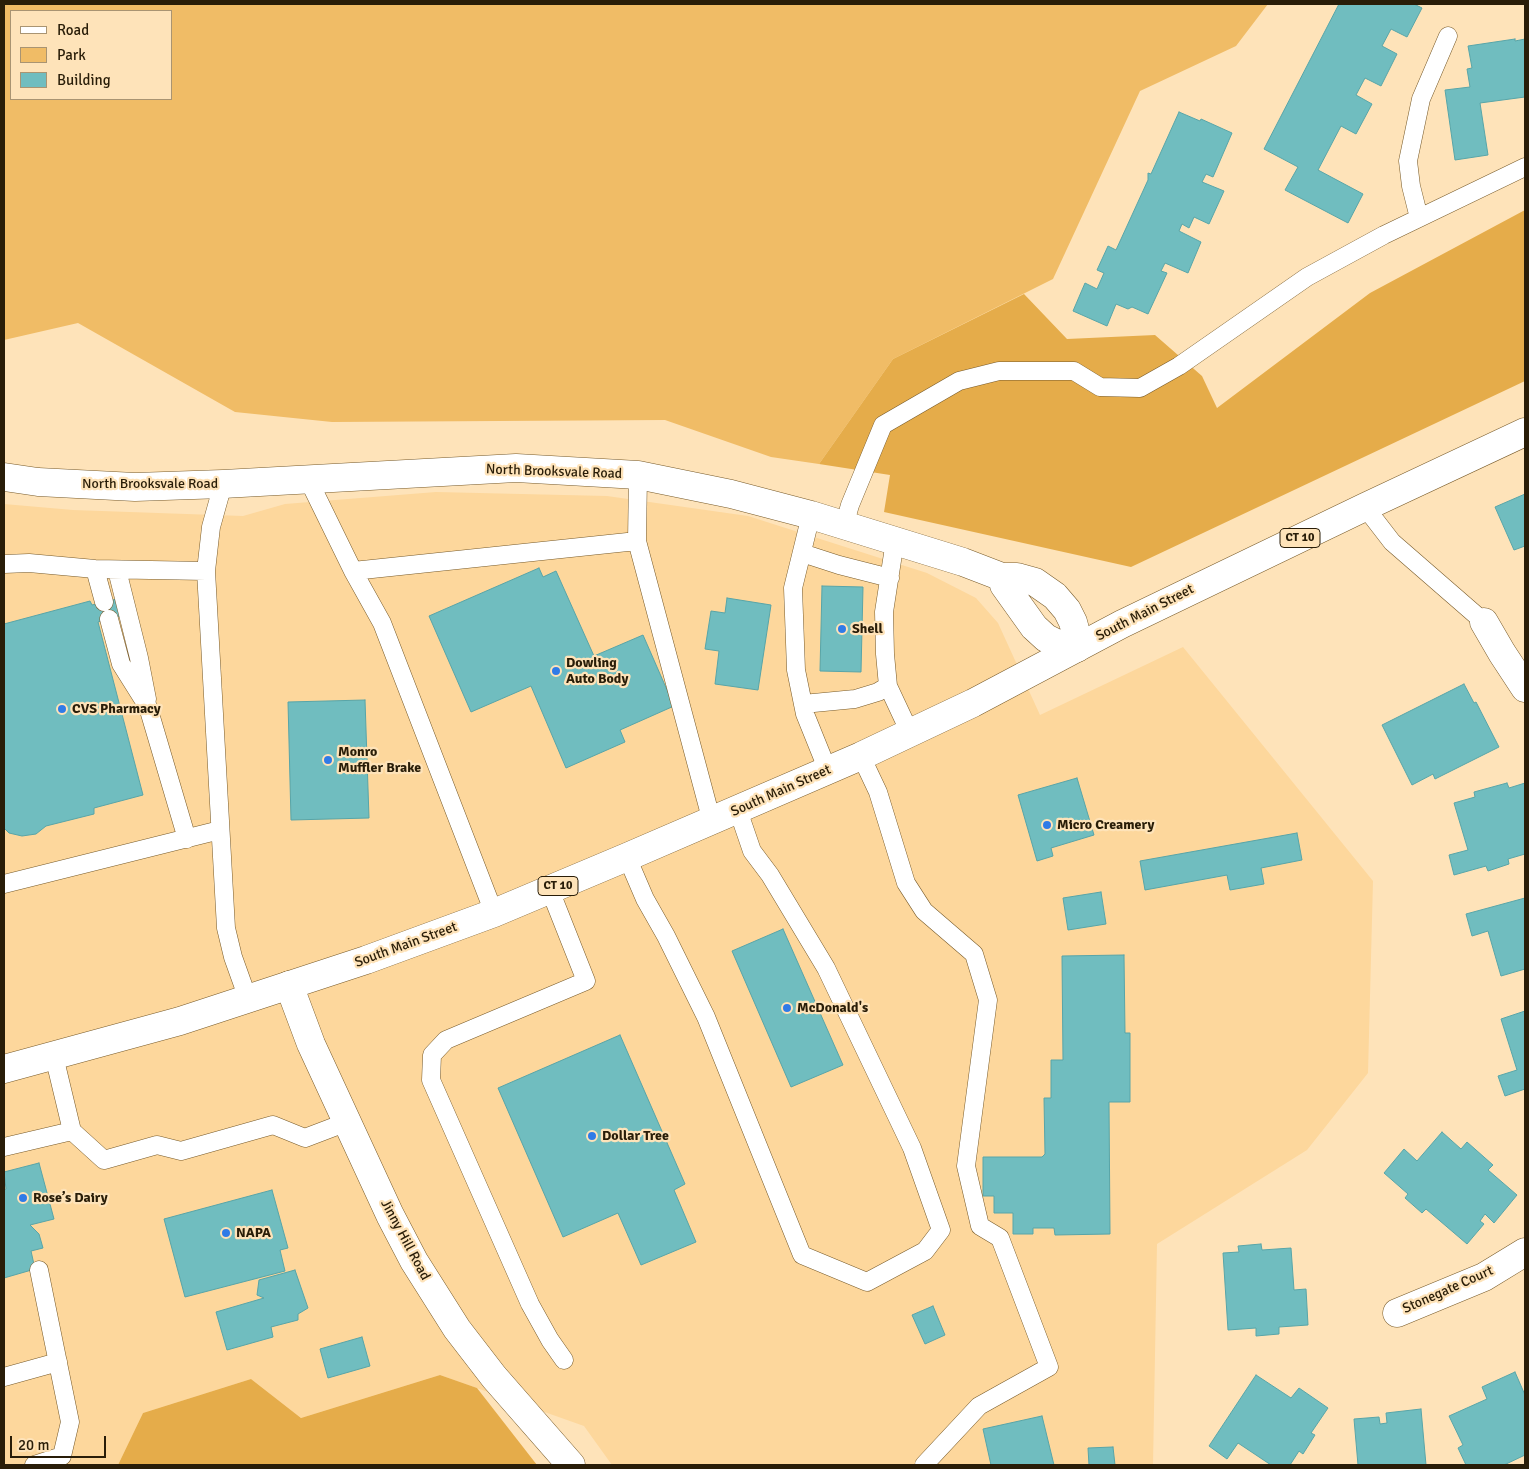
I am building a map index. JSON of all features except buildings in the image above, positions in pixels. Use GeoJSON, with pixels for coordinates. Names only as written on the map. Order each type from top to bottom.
{"type":"FeatureCollection","features":[{"type":"Feature","properties":{"kind":"main road","name":"South Main Street"},"geometry":{"type":"LineString","coordinates":[[4,1070],[180,1021],[289,986],[494,913],[550,890],[712,822],[910,733],[973,703],[1138,616],[1525,432]]}},
{"type":"Feature","properties":{"kind":"main road","name":"North Brooksvale Road"},"geometry":{"type":"LineString","coordinates":[[4,477],[38,482],[135,487],[516,468],[638,475],[731,494],[811,515],[963,562],[1002,577],[1017,577],[1035,582],[1055,596],[1067,610],[1076,633],[1077,648]]}},
{"type":"Feature","properties":{"kind":"main road"},"geometry":{"type":"LineString","coordinates":[[1002,577],[1004,585],[1034,627],[1046,638],[1058,644],[1077,648]]}},
{"type":"Feature","properties":{"kind":"main road"},"geometry":{"type":"LineString","coordinates":[[1484,622],[1525,688]]}},
{"type":"Feature","properties":{"kind":"main road","name":"Jinny Hill Road"},"geometry":{"type":"LineString","coordinates":[[289,986],[310,1044],[414,1261],[457,1329],[520,1409],[571,1465]]}},
{"type":"Feature","properties":{"kind":"main road","name":"Stonegate Court"},"geometry":{"type":"LineString","coordinates":[[1397,1313],[1484,1277],[1525,1252]]}},
{"type":"Feature","properties":{"kind":"lane"},"geometry":{"type":"LineString","coordinates":[[1419,218],[1411,186],[1408,161],[1421,99],[1448,36]]}},
{"type":"Feature","properties":{"kind":"lane"},"geometry":{"type":"LineString","coordinates":[[844,526],[850,505],[883,425],[959,381],[998,371],[1074,371],[1100,387],[1140,388],[1179,366],[1308,277],[1384,235],[1525,167]]}},
{"type":"Feature","properties":{"kind":"lane"},"geometry":{"type":"LineString","coordinates":[[638,475],[637,541],[712,822]]}},
{"type":"Feature","properties":{"kind":"lane"},"geometry":{"type":"LineString","coordinates":[[308,479],[353,572],[382,623],[494,913]]}},
{"type":"Feature","properties":{"kind":"lane"},"geometry":{"type":"LineString","coordinates":[[224,484],[211,527],[206,571],[226,928],[248,999]]}},
{"type":"Feature","properties":{"kind":"lane"},"geometry":{"type":"LineString","coordinates":[[1365,507],[1392,542],[1484,622]]}},
{"type":"Feature","properties":{"kind":"lane"},"geometry":{"type":"LineString","coordinates":[[811,515],[793,588],[796,670],[805,714],[828,771]]}},
{"type":"Feature","properties":{"kind":"lane"},"geometry":{"type":"LineString","coordinates":[[353,572],[637,541]]}},
{"type":"Feature","properties":{"kind":"lane"},"geometry":{"type":"LineString","coordinates":[[895,541],[884,612],[885,654],[888,686],[910,733]]}},
{"type":"Feature","properties":{"kind":"lane"},"geometry":{"type":"LineString","coordinates":[[802,553],[890,578]]}},
{"type":"Feature","properties":{"kind":"lane"},"geometry":{"type":"LineString","coordinates":[[4,564],[29,563],[95,570],[206,571]]}},
{"type":"Feature","properties":{"kind":"lane"},"geometry":{"type":"LineString","coordinates":[[95,570],[104,602]]}},
{"type":"Feature","properties":{"kind":"lane"},"geometry":{"type":"LineString","coordinates":[[117,570],[139,658],[148,707],[187,838]]}},
{"type":"Feature","properties":{"kind":"lane"},"geometry":{"type":"LineString","coordinates":[[108,620],[121,664],[148,707]]}},
{"type":"Feature","properties":{"kind":"lane"},"geometry":{"type":"LineString","coordinates":[[803,704],[855,698],[878,692],[888,686]]}},
{"type":"Feature","properties":{"kind":"lane"},"geometry":{"type":"LineString","coordinates":[[861,756],[878,792],[906,883],[924,911],[974,954],[988,1000],[966,1166],[980,1226],[1000,1238],[1049,1367],[978,1406],[924,1465]]}},
{"type":"Feature","properties":{"kind":"lane"},"geometry":{"type":"LineString","coordinates":[[627,857],[645,899],[666,936],[706,1017],[802,1255],[867,1282],[925,1251],[941,1230],[912,1148],[826,968],[770,875],[752,851],[738,810]]}},
{"type":"Feature","properties":{"kind":"lane"},"geometry":{"type":"LineString","coordinates":[[4,884],[220,830]]}},
{"type":"Feature","properties":{"kind":"lane"},"geometry":{"type":"LineString","coordinates":[[550,890],[586,981],[446,1040],[432,1055],[432,1080],[530,1304],[550,1340],[564,1360]]}},
{"type":"Feature","properties":{"kind":"lane"},"geometry":{"type":"LineString","coordinates":[[54,1056],[72,1131],[104,1160],[157,1145],[181,1151],[273,1125],[305,1138],[347,1122]]}},
{"type":"Feature","properties":{"kind":"lane"},"geometry":{"type":"LineString","coordinates":[[4,1147],[72,1131]]}},
{"type":"Feature","properties":{"kind":"lane"},"geometry":{"type":"LineString","coordinates":[[34,1465],[62,1456],[70,1422],[39,1270]]}},
{"type":"Feature","properties":{"kind":"lane"},"geometry":{"type":"LineString","coordinates":[[4,1377],[58,1362]]}},
{"type":"Feature","properties":{"kind":"shaded area"},"geometry":{"type":"Polygon","coordinates":[[[1525,210],[1525,381],[1131,567],[884,512],[890,475],[819,464],[893,359],[1024,294],[1067,339],[1155,335],[1202,376],[1217,408],[1370,293],[1525,210]]]}},
{"type":"Feature","properties":{"kind":"shaded area"},"geometry":{"type":"Polygon","coordinates":[[[436,492],[607,496],[748,516],[927,573],[976,598],[998,623],[1040,715],[1183,647],[1373,881],[1368,1073],[1307,1150],[1157,1244],[1153,1465],[612,1465],[584,1426],[440,1375],[301,1418],[251,1379],[143,1413],[118,1465],[4,1465],[4,504],[73,510],[243,516],[285,504],[436,492]]]}},
{"type":"Feature","properties":{"kind":"shaded area"},"geometry":{"type":"Polygon","coordinates":[[[440,1375],[477,1388],[537,1465],[118,1465],[143,1413],[251,1379],[301,1418],[440,1375]]]}},
{"type":"Feature","properties":{"kind":"green space"},"geometry":{"type":"Polygon","coordinates":[[[4,4],[1268,4],[1236,46],[1140,91],[1053,279],[893,359],[819,464],[771,457],[665,420],[332,422],[235,412],[78,323],[4,340],[4,4]]]}},
{"type":"Feature","properties":{"kind":"place","name":"Shell"},"geometry":{"type":"Point","coordinates":[842,629]}},
{"type":"Feature","properties":{"kind":"place","name":"Dowling Auto Body"},"geometry":{"type":"Point","coordinates":[556,671]}},
{"type":"Feature","properties":{"kind":"place","name":"CVS Pharmacy"},"geometry":{"type":"Point","coordinates":[62,709]}},
{"type":"Feature","properties":{"kind":"place","name":"Monro Muffler Brake"},"geometry":{"type":"Point","coordinates":[328,760]}},
{"type":"Feature","properties":{"kind":"place","name":"Micro Creamery"},"geometry":{"type":"Point","coordinates":[1047,825]}},
{"type":"Feature","properties":{"kind":"place","name":"McDonald's"},"geometry":{"type":"Point","coordinates":[787,1008]}},
{"type":"Feature","properties":{"kind":"place","name":"Dollar Tree"},"geometry":{"type":"Point","coordinates":[592,1136]}},
{"type":"Feature","properties":{"kind":"place","name":"Rose’s Dairy"},"geometry":{"type":"Point","coordinates":[23,1198]}},
{"type":"Feature","properties":{"kind":"place","name":"NAPA"},"geometry":{"type":"Point","coordinates":[226,1233]}}]}
